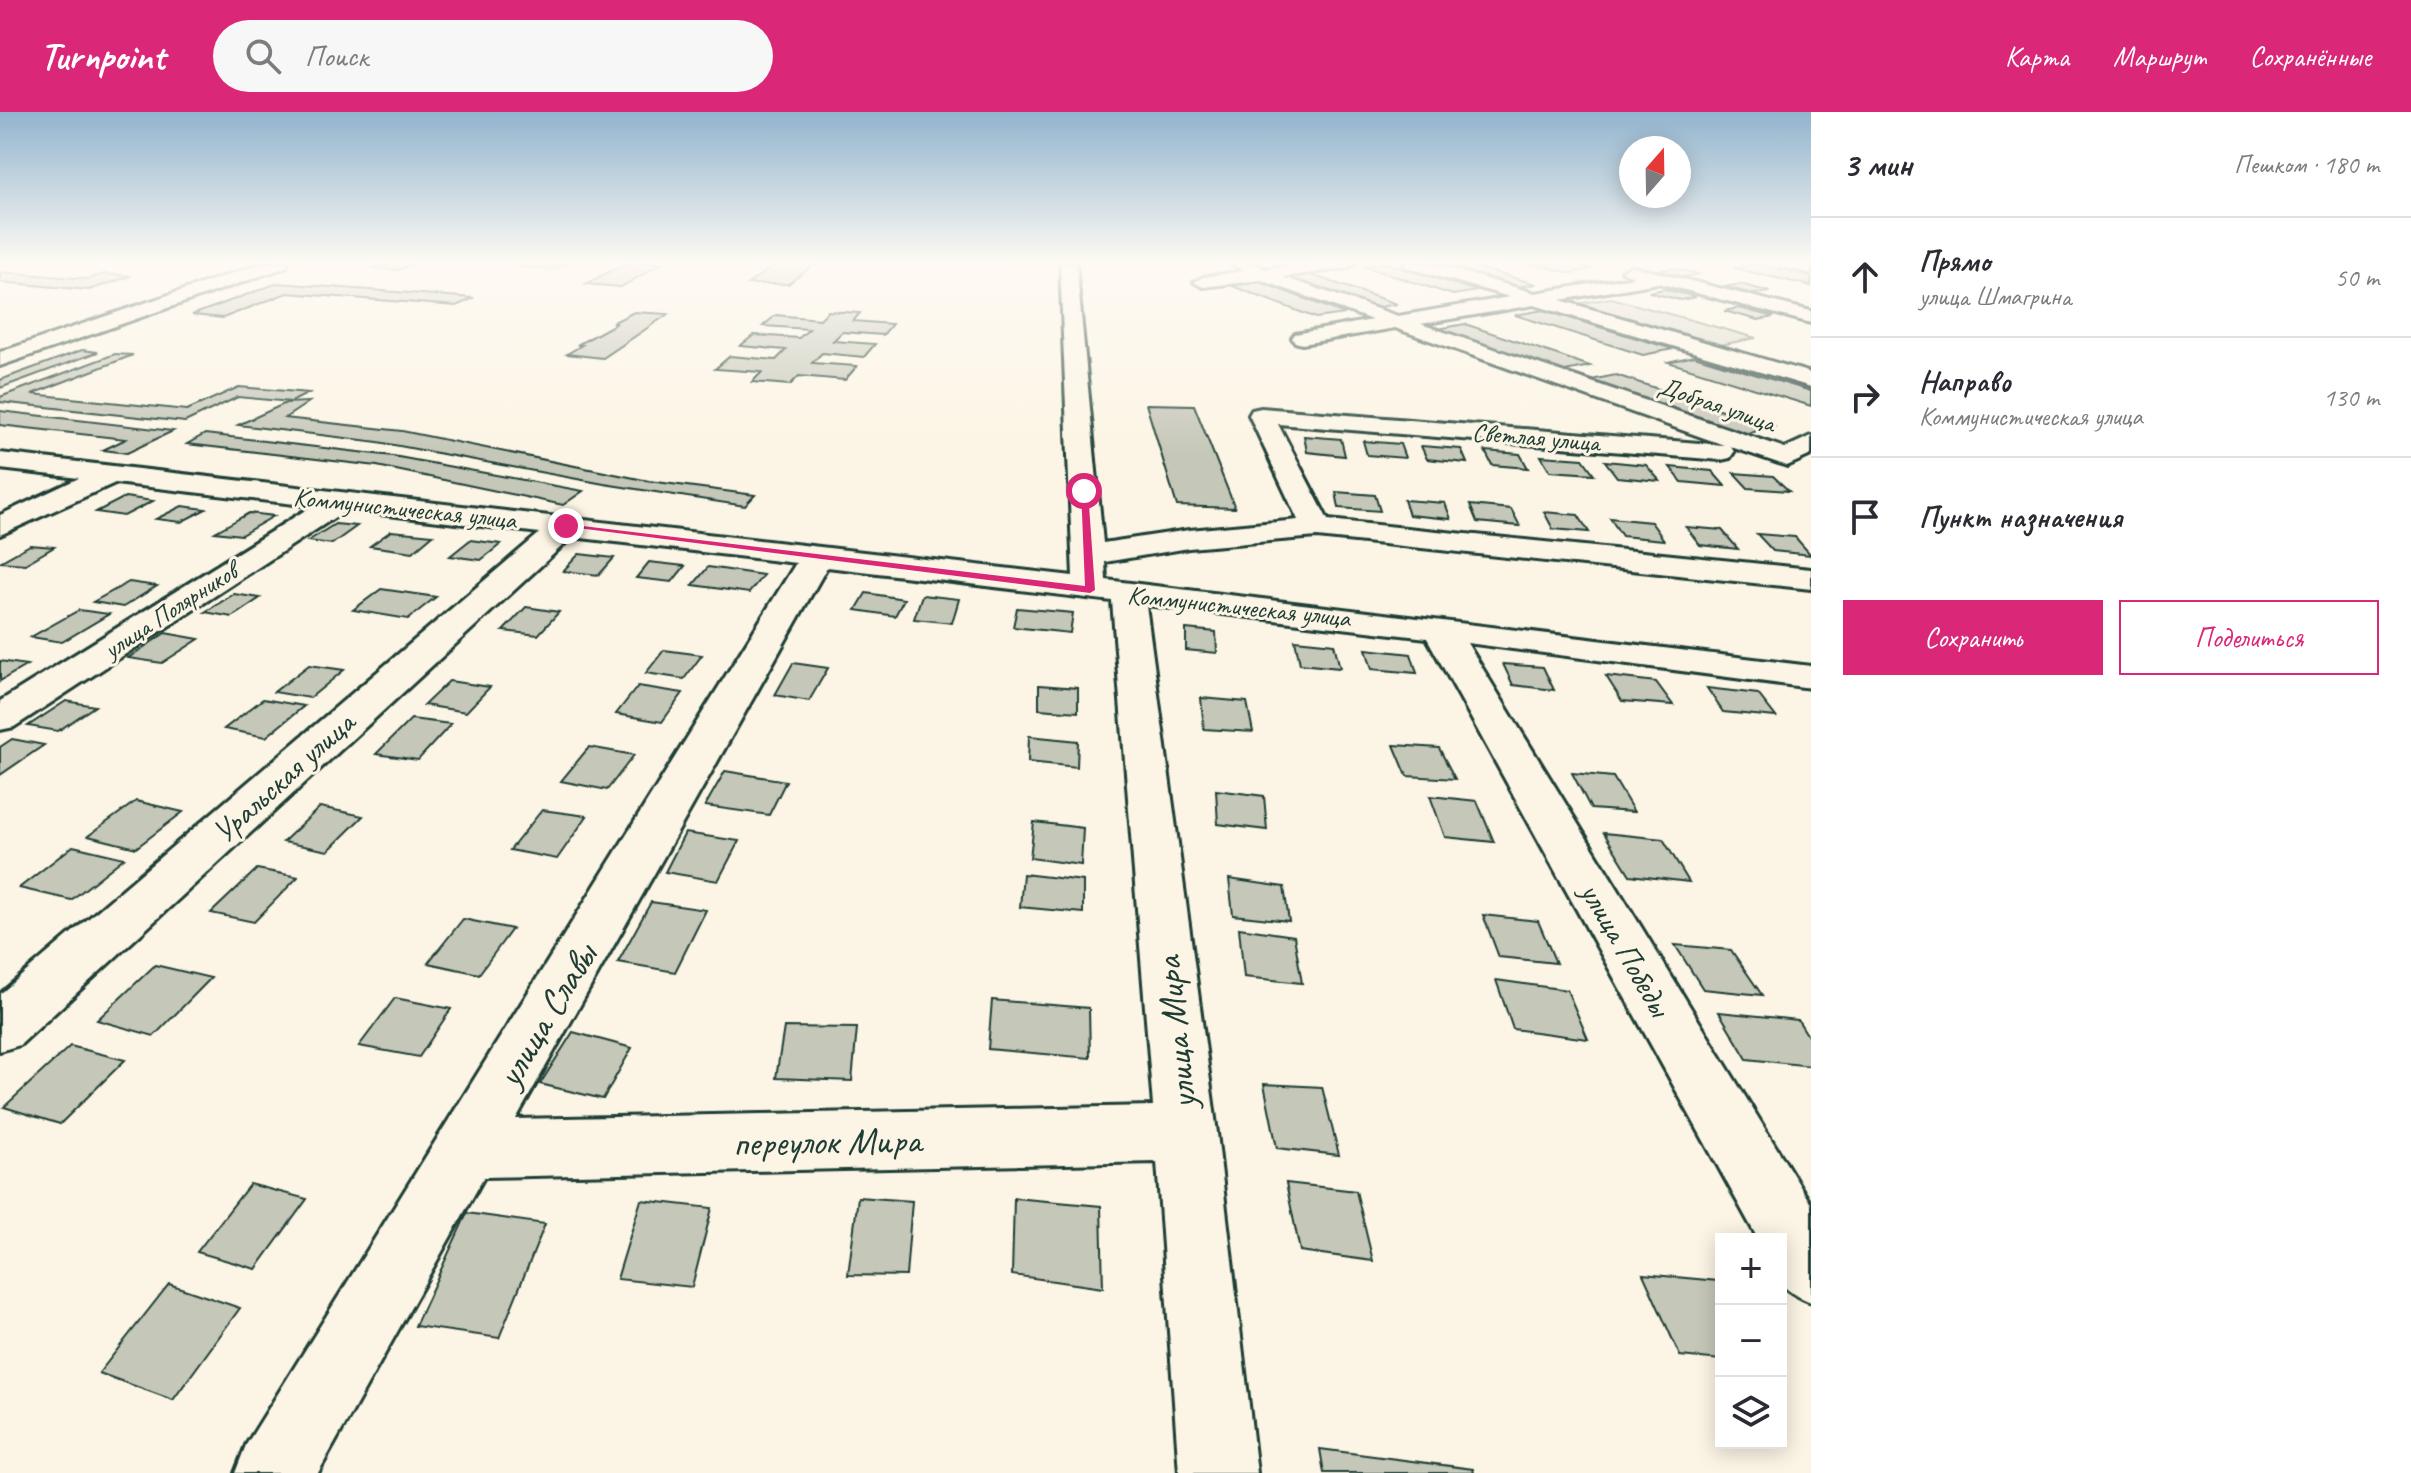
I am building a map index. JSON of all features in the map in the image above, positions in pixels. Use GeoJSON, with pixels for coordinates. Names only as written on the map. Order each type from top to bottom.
{"type":"FeatureCollection","features":[{"type":"Feature","properties":{"kind":"street"},"geometry":{"type":"LineString","coordinates":[[0,359],[95,327]]}},
{"type":"Feature","properties":{"kind":"street","name":"улица Мира"},"geometry":{"type":"LineString","coordinates":[[1073,327],[1089,555],[1109,592],[1186,1133],[1218,1473]]}},
{"type":"Feature","properties":{"kind":"street"},"geometry":{"type":"LineString","coordinates":[[1302,338],[1370,327]]}},
{"type":"Feature","properties":{"kind":"street","name":"Добрая улица"},"geometry":{"type":"LineString","coordinates":[[1410,327],[1799,459]]}},
{"type":"Feature","properties":{"kind":"street"},"geometry":{"type":"LineString","coordinates":[[1626,327],[1811,380]]}},
{"type":"Feature","properties":{"kind":"street","name":"Светлая улица"},"geometry":{"type":"LineString","coordinates":[[1317,528],[1261,415],[1799,459]]}},
{"type":"Feature","properties":{"kind":"street"},"geometry":{"type":"LineString","coordinates":[[1799,459],[1811,444]]}},
{"type":"Feature","properties":{"kind":"street","name":"Коммунистическая улица"},"geometry":{"type":"LineString","coordinates":[[0,461],[1440,629],[1811,677]]}},
{"type":"Feature","properties":{"kind":"street"},"geometry":{"type":"LineString","coordinates":[[0,526],[109,475]]}},
{"type":"Feature","properties":{"kind":"street","name":"улица Полярников"},"geometry":{"type":"LineString","coordinates":[[0,718],[340,501]]}},
{"type":"Feature","properties":{"kind":"street","name":"Уральская улица"},"geometry":{"type":"LineString","coordinates":[[0,1028],[566,526]]}},
{"type":"Feature","properties":{"kind":"street"},"geometry":{"type":"LineString","coordinates":[[1089,555],[1189,539],[1317,528],[1811,579]]}},
{"type":"Feature","properties":{"kind":"street","name":"улица Славы"},"geometry":{"type":"LineString","coordinates":[[274,1473],[817,556]]}},
{"type":"Feature","properties":{"kind":"street","name":"улица Победы"},"geometry":{"type":"LineString","coordinates":[[1440,629],[1811,1268]]}},
{"type":"Feature","properties":{"kind":"street","name":"переулок Мира"},"geometry":{"type":"LineString","coordinates":[[467,1149],[1186,1133]]}},
{"type":"Feature","properties":{"kind":"shaded area"},"geometry":{"type":"Polygon","coordinates":[[[1655,327],[1714,327],[1756,338],[1720,345],[1655,327]]]}},
{"type":"Feature","properties":{"kind":"building"},"geometry":{"type":"Polygon","coordinates":[[[611,327],[650,327],[603,358],[567,354],[582,345],[577,345],[611,327]]]}},
{"type":"Feature","properties":{"kind":"building"},"geometry":{"type":"Polygon","coordinates":[[[771,327],[890,327],[883,335],[842,332],[833,341],[875,344],[864,357],[822,353],[812,363],[857,366],[845,380],[799,376],[790,385],[752,382],[762,372],[715,369],[730,356],[776,360],[786,350],[740,346],[754,335],[799,338],[809,329],[771,327]]]}},
{"type":"Feature","properties":{"kind":"building"},"geometry":{"type":"Polygon","coordinates":[[[1472,327],[1590,366],[1560,372],[1437,329],[1472,327]]]}},
{"type":"Feature","properties":{"kind":"building"},"geometry":{"type":"Polygon","coordinates":[[[1552,327],[1598,327],[1673,349],[1643,355],[1552,327]]]}},
{"type":"Feature","properties":{"kind":"building"},"geometry":{"type":"Polygon","coordinates":[[[82,350],[98,352],[0,388],[0,380],[82,350]]]}},
{"type":"Feature","properties":{"kind":"building"},"geometry":{"type":"Polygon","coordinates":[[[115,354],[133,355],[32,394],[187,410],[239,387],[309,393],[291,402],[238,397],[185,422],[0,402],[0,397],[115,354]]]}},
{"type":"Feature","properties":{"kind":"building"},"geometry":{"type":"Polygon","coordinates":[[[1694,356],[1811,391],[1811,406],[1668,362],[1694,356]]]}},
{"type":"Feature","properties":{"kind":"building"},"geometry":{"type":"Polygon","coordinates":[[[1616,375],[1773,427],[1742,435],[1586,381],[1616,375]]]}},
{"type":"Feature","properties":{"kind":"building"},"geometry":{"type":"Polygon","coordinates":[[[309,402],[285,418],[402,431],[649,481],[755,495],[745,506],[604,484],[378,442],[238,425],[286,403],[309,402]]]}},
{"type":"Feature","properties":{"kind":"building"},"geometry":{"type":"Polygon","coordinates":[[[1146,404],[1194,405],[1235,508],[1177,506],[1146,404]]]}},
{"type":"Feature","properties":{"kind":"building"},"geometry":{"type":"Polygon","coordinates":[[[0,411],[173,431],[127,453],[103,450],[126,439],[0,425],[0,411]]]}},
{"type":"Feature","properties":{"kind":"building"},"geometry":{"type":"Polygon","coordinates":[[[205,434],[393,456],[583,491],[563,505],[377,466],[187,444],[205,434]]]}},
{"type":"Feature","properties":{"kind":"building"},"geometry":{"type":"Polygon","coordinates":[[[1304,436],[1341,439],[1345,456],[1307,452],[1304,436]]]}},
{"type":"Feature","properties":{"kind":"building"},"geometry":{"type":"Polygon","coordinates":[[[1363,441],[1400,444],[1405,458],[1367,455],[1363,441]]]}},
{"type":"Feature","properties":{"kind":"building"},"geometry":{"type":"Polygon","coordinates":[[[1421,446],[1461,449],[1467,463],[1427,459],[1421,446]]]}},
{"type":"Feature","properties":{"kind":"building"},"geometry":{"type":"Polygon","coordinates":[[[1485,451],[1520,454],[1528,468],[1492,465],[1485,451]]]}},
{"type":"Feature","properties":{"kind":"building"},"geometry":{"type":"Polygon","coordinates":[[[1541,456],[1583,459],[1594,474],[1550,471],[1541,456]]]}},
{"type":"Feature","properties":{"kind":"building"},"geometry":{"type":"Polygon","coordinates":[[[1605,461],[1646,465],[1660,481],[1617,477],[1605,461]]]}},
{"type":"Feature","properties":{"kind":"building"},"geometry":{"type":"Polygon","coordinates":[[[1670,467],[1712,471],[1725,486],[1682,482],[1670,467]]]}},
{"type":"Feature","properties":{"kind":"building"},"geometry":{"type":"Polygon","coordinates":[[[1734,473],[1773,476],[1789,491],[1748,488],[1734,473]]]}},
{"type":"Feature","properties":{"kind":"building"},"geometry":{"type":"Polygon","coordinates":[[[1336,492],[1375,495],[1380,511],[1339,508],[1336,492]]]}},
{"type":"Feature","properties":{"kind":"building"},"geometry":{"type":"Polygon","coordinates":[[[125,497],[153,501],[124,516],[96,512],[125,497]]]}},
{"type":"Feature","properties":{"kind":"building"},"geometry":{"type":"Polygon","coordinates":[[[1404,500],[1445,503],[1451,519],[1409,515],[1404,500]]]}},
{"type":"Feature","properties":{"kind":"building"},"geometry":{"type":"Polygon","coordinates":[[[1470,505],[1511,509],[1520,526],[1477,522],[1470,505]]]}},
{"type":"Feature","properties":{"kind":"building"},"geometry":{"type":"Polygon","coordinates":[[[182,506],[206,509],[181,522],[156,519],[182,506]]]}},
{"type":"Feature","properties":{"kind":"building"},"geometry":{"type":"Polygon","coordinates":[[[1544,512],[1578,515],[1589,532],[1553,529],[1544,512]]]}},
{"type":"Feature","properties":{"kind":"building"},"geometry":{"type":"Polygon","coordinates":[[[249,513],[274,516],[241,535],[215,532],[249,513]]]}},
{"type":"Feature","properties":{"kind":"building"},"geometry":{"type":"Polygon","coordinates":[[[1610,518],[1651,522],[1664,540],[1622,536],[1610,518]]]}},
{"type":"Feature","properties":{"kind":"building"},"geometry":{"type":"Polygon","coordinates":[[[335,524],[357,526],[332,544],[308,541],[335,524]]]}},
{"type":"Feature","properties":{"kind":"building"},"geometry":{"type":"Polygon","coordinates":[[[1686,527],[1722,530],[1738,549],[1700,545],[1686,527]]]}},
{"type":"Feature","properties":{"kind":"building"},"geometry":{"type":"Polygon","coordinates":[[[391,531],[433,535],[413,552],[370,546],[391,531]]]}},
{"type":"Feature","properties":{"kind":"building"},"geometry":{"type":"Polygon","coordinates":[[[1757,534],[1795,537],[1811,555],[1773,551],[1757,534]]]}},
{"type":"Feature","properties":{"kind":"building"},"geometry":{"type":"Polygon","coordinates":[[[470,540],[501,544],[481,560],[450,556],[470,540]]]}},
{"type":"Feature","properties":{"kind":"building"},"geometry":{"type":"Polygon","coordinates":[[[30,545],[54,547],[25,564],[0,562],[30,545]]]}},
{"type":"Feature","properties":{"kind":"building"},"geometry":{"type":"Polygon","coordinates":[[[579,554],[614,558],[599,575],[563,571],[579,554]]]}},
{"type":"Feature","properties":{"kind":"building"},"geometry":{"type":"Polygon","coordinates":[[[649,562],[685,566],[672,582],[636,578],[649,562]]]}},
{"type":"Feature","properties":{"kind":"building"},"geometry":{"type":"Polygon","coordinates":[[[708,567],[763,575],[749,593],[693,585],[708,567]]]}},
{"type":"Feature","properties":{"kind":"building"},"geometry":{"type":"Polygon","coordinates":[[[129,582],[157,586],[123,607],[93,602],[129,582]]]}},
{"type":"Feature","properties":{"kind":"building"},"geometry":{"type":"Polygon","coordinates":[[[381,589],[436,597],[408,619],[353,610],[381,589]]]}},
{"type":"Feature","properties":{"kind":"building"},"geometry":{"type":"Polygon","coordinates":[[[866,593],[904,599],[895,616],[856,610],[866,593]]]}},
{"type":"Feature","properties":{"kind":"building"},"geometry":{"type":"Polygon","coordinates":[[[234,594],[260,598],[232,617],[205,612],[234,594]]]}},
{"type":"Feature","properties":{"kind":"building"},"geometry":{"type":"Polygon","coordinates":[[[922,595],[959,599],[952,623],[914,619],[922,595]]]}},
{"type":"Feature","properties":{"kind":"building"},"geometry":{"type":"Polygon","coordinates":[[[526,607],[559,612],[538,635],[503,631],[526,607]]]}},
{"type":"Feature","properties":{"kind":"building"},"geometry":{"type":"Polygon","coordinates":[[[1017,608],[1073,613],[1070,633],[1013,627],[1017,608]]]}},
{"type":"Feature","properties":{"kind":"building"},"geometry":{"type":"Polygon","coordinates":[[[79,610],[109,614],[62,642],[31,637],[79,610]]]}},
{"type":"Feature","properties":{"kind":"building"},"geometry":{"type":"Polygon","coordinates":[[[1186,629],[1216,632],[1217,653],[1186,650],[1186,629]]]}},
{"type":"Feature","properties":{"kind":"building"},"geometry":{"type":"Polygon","coordinates":[[[165,633],[199,639],[162,663],[128,658],[165,633]]]}},
{"type":"Feature","properties":{"kind":"building"},"geometry":{"type":"Polygon","coordinates":[[[1295,640],[1334,644],[1340,668],[1300,664],[1295,640]]]}},
{"type":"Feature","properties":{"kind":"building"},"geometry":{"type":"Polygon","coordinates":[[[1366,649],[1411,654],[1417,673],[1372,669],[1366,649]]]}},
{"type":"Feature","properties":{"kind":"building"},"geometry":{"type":"Polygon","coordinates":[[[664,650],[702,655],[684,679],[646,673],[664,650]]]}},
{"type":"Feature","properties":{"kind":"building"},"geometry":{"type":"Polygon","coordinates":[[[0,661],[27,665],[0,681],[0,661]]]}},
{"type":"Feature","properties":{"kind":"building"},"geometry":{"type":"Polygon","coordinates":[[[793,663],[828,668],[809,701],[775,695],[793,663]]]}},
{"type":"Feature","properties":{"kind":"building"},"geometry":{"type":"Polygon","coordinates":[[[1503,664],[1543,667],[1554,690],[1513,685],[1503,664]]]}},
{"type":"Feature","properties":{"kind":"building"},"geometry":{"type":"Polygon","coordinates":[[[309,665],[344,670],[310,698],[274,692],[309,665]]]}},
{"type":"Feature","properties":{"kind":"building"},"geometry":{"type":"Polygon","coordinates":[[[1606,676],[1656,682],[1673,705],[1622,701],[1606,676]]]}},
{"type":"Feature","properties":{"kind":"building"},"geometry":{"type":"Polygon","coordinates":[[[449,681],[490,687],[466,712],[424,705],[449,681]]]}},
{"type":"Feature","properties":{"kind":"building"},"geometry":{"type":"Polygon","coordinates":[[[1039,685],[1078,688],[1078,712],[1039,709],[1039,685]]]}},
{"type":"Feature","properties":{"kind":"building"},"geometry":{"type":"Polygon","coordinates":[[[638,686],[683,693],[662,722],[616,714],[638,686]]]}},
{"type":"Feature","properties":{"kind":"building"},"geometry":{"type":"Polygon","coordinates":[[[1707,688],[1758,694],[1776,717],[1723,712],[1707,688]]]}},
{"type":"Feature","properties":{"kind":"building"},"geometry":{"type":"Polygon","coordinates":[[[1201,698],[1247,702],[1253,732],[1204,729],[1201,698]]]}},
{"type":"Feature","properties":{"kind":"building"},"geometry":{"type":"Polygon","coordinates":[[[263,699],[304,706],[266,737],[224,729],[263,699]]]}},
{"type":"Feature","properties":{"kind":"building"},"geometry":{"type":"Polygon","coordinates":[[[66,701],[95,706],[58,731],[28,726],[66,701]]]}},
{"type":"Feature","properties":{"kind":"building"},"geometry":{"type":"Polygon","coordinates":[[[411,719],[451,724],[418,760],[376,754],[411,719]]]}},
{"type":"Feature","properties":{"kind":"building"},"geometry":{"type":"Polygon","coordinates":[[[1029,736],[1078,741],[1077,767],[1028,762],[1029,736]]]}},
{"type":"Feature","properties":{"kind":"building"},"geometry":{"type":"Polygon","coordinates":[[[12,739],[44,745],[0,775],[0,747],[12,739]]]}},
{"type":"Feature","properties":{"kind":"building"},"geometry":{"type":"Polygon","coordinates":[[[1394,745],[1439,748],[1455,779],[1407,776],[1394,745]]]}},
{"type":"Feature","properties":{"kind":"building"},"geometry":{"type":"Polygon","coordinates":[[[589,747],[634,755],[607,790],[561,781],[589,747]]]}},
{"type":"Feature","properties":{"kind":"building"},"geometry":{"type":"Polygon","coordinates":[[[725,771],[786,781],[769,815],[705,806],[725,771]]]}},
{"type":"Feature","properties":{"kind":"building"},"geometry":{"type":"Polygon","coordinates":[[[1572,773],[1613,777],[1634,812],[1591,809],[1572,773]]]}},
{"type":"Feature","properties":{"kind":"building"},"geometry":{"type":"Polygon","coordinates":[[[1216,790],[1264,796],[1267,830],[1218,824],[1216,790]]]}},
{"type":"Feature","properties":{"kind":"building"},"geometry":{"type":"Polygon","coordinates":[[[1430,796],[1477,801],[1494,842],[1445,837],[1430,796]]]}},
{"type":"Feature","properties":{"kind":"building"},"geometry":{"type":"Polygon","coordinates":[[[136,801],[183,812],[136,848],[88,836],[136,801]]]}},
{"type":"Feature","properties":{"kind":"building"},"geometry":{"type":"Polygon","coordinates":[[[320,807],[363,816],[328,851],[283,842],[320,807]]]}},
{"type":"Feature","properties":{"kind":"building"},"geometry":{"type":"Polygon","coordinates":[[[542,810],[587,816],[557,859],[510,850],[542,810]]]}},
{"type":"Feature","properties":{"kind":"building"},"geometry":{"type":"Polygon","coordinates":[[[1034,822],[1083,828],[1081,865],[1030,858],[1034,822]]]}},
{"type":"Feature","properties":{"kind":"building"},"geometry":{"type":"Polygon","coordinates":[[[685,833],[739,841],[718,881],[665,872],[685,833]]]}},
{"type":"Feature","properties":{"kind":"building"},"geometry":{"type":"Polygon","coordinates":[[[1604,833],[1663,839],[1689,882],[1630,875],[1604,833]]]}},
{"type":"Feature","properties":{"kind":"building"},"geometry":{"type":"Polygon","coordinates":[[[73,846],[124,858],[71,900],[19,888],[73,846]]]}},
{"type":"Feature","properties":{"kind":"building"},"geometry":{"type":"Polygon","coordinates":[[[257,869],[298,877],[254,922],[211,913],[257,869]]]}},
{"type":"Feature","properties":{"kind":"building"},"geometry":{"type":"Polygon","coordinates":[[[1023,874],[1083,881],[1083,913],[1020,907],[1023,874]]]}},
{"type":"Feature","properties":{"kind":"building"},"geometry":{"type":"Polygon","coordinates":[[[1229,879],[1284,887],[1289,921],[1233,915],[1229,879]]]}},
{"type":"Feature","properties":{"kind":"building"},"geometry":{"type":"Polygon","coordinates":[[[651,902],[706,910],[675,972],[618,962],[651,902]]]}},
{"type":"Feature","properties":{"kind":"building"},"geometry":{"type":"Polygon","coordinates":[[[1483,915],[1538,921],[1556,963],[1499,957],[1483,915]]]}},
{"type":"Feature","properties":{"kind":"building"},"geometry":{"type":"Polygon","coordinates":[[[463,919],[512,929],[479,974],[428,963],[463,919]]]}},
{"type":"Feature","properties":{"kind":"building"},"geometry":{"type":"Polygon","coordinates":[[[1239,928],[1294,936],[1302,983],[1244,977],[1239,928]]]}},
{"type":"Feature","properties":{"kind":"building"},"geometry":{"type":"Polygon","coordinates":[[[1675,945],[1731,950],[1762,995],[1703,989],[1675,945]]]}},
{"type":"Feature","properties":{"kind":"building"},"geometry":{"type":"Polygon","coordinates":[[[155,965],[211,978],[154,1036],[97,1020],[155,965]]]}},
{"type":"Feature","properties":{"kind":"building"},"geometry":{"type":"Polygon","coordinates":[[[1496,980],[1567,990],[1588,1039],[1513,1029],[1496,980]]]}},
{"type":"Feature","properties":{"kind":"building"},"geometry":{"type":"Polygon","coordinates":[[[395,998],[451,1009],[419,1057],[359,1046],[395,998]]]}},
{"type":"Feature","properties":{"kind":"building"},"geometry":{"type":"Polygon","coordinates":[[[992,1000],[1089,1008],[1090,1058],[988,1049],[992,1000]]]}},
{"type":"Feature","properties":{"kind":"building"},"geometry":{"type":"Polygon","coordinates":[[[1719,1012],[1798,1020],[1811,1041],[1811,1066],[1747,1059],[1719,1012]]]}},
{"type":"Feature","properties":{"kind":"building"},"geometry":{"type":"Polygon","coordinates":[[[784,1027],[857,1028],[852,1081],[776,1078],[784,1027]]]}},
{"type":"Feature","properties":{"kind":"building"},"geometry":{"type":"Polygon","coordinates":[[[573,1032],[632,1048],[603,1099],[540,1084],[573,1032]]]}},
{"type":"Feature","properties":{"kind":"building"},"geometry":{"type":"Polygon","coordinates":[[[70,1046],[125,1060],[60,1124],[4,1107],[70,1046]]]}},
{"type":"Feature","properties":{"kind":"building"},"geometry":{"type":"Polygon","coordinates":[[[1264,1084],[1322,1087],[1339,1155],[1277,1148],[1264,1084]]]}},
{"type":"Feature","properties":{"kind":"building"},"geometry":{"type":"Polygon","coordinates":[[[1286,1183],[1356,1191],[1373,1261],[1300,1251],[1286,1183]]]}},
{"type":"Feature","properties":{"kind":"building"},"geometry":{"type":"Polygon","coordinates":[[[250,1184],[307,1199],[256,1269],[197,1252],[250,1184]]]}},
{"type":"Feature","properties":{"kind":"building"},"geometry":{"type":"Polygon","coordinates":[[[858,1197],[912,1201],[906,1276],[848,1275],[858,1197]]]}},
{"type":"Feature","properties":{"kind":"building"},"geometry":{"type":"Polygon","coordinates":[[[1014,1198],[1101,1206],[1103,1288],[1012,1275],[1014,1198]]]}},
{"type":"Feature","properties":{"kind":"building"},"geometry":{"type":"Polygon","coordinates":[[[641,1200],[712,1208],[692,1287],[617,1279],[641,1200]]]}},
{"type":"Feature","properties":{"kind":"building"},"geometry":{"type":"Polygon","coordinates":[[[467,1213],[545,1224],[499,1338],[415,1326],[467,1213]]]}},
{"type":"Feature","properties":{"kind":"building"},"geometry":{"type":"Polygon","coordinates":[[[1643,1274],[1715,1281],[1715,1359],[1680,1356],[1643,1274]]]}},
{"type":"Feature","properties":{"kind":"building"},"geometry":{"type":"Polygon","coordinates":[[[169,1284],[240,1308],[173,1400],[99,1373],[169,1284]]]}},
{"type":"Feature","properties":{"kind":"building"},"geometry":{"type":"Polygon","coordinates":[[[1320,1449],[1473,1469],[1474,1473],[1324,1473],[1320,1449]]]}},
{"type":"Feature","properties":{"kind":"route"},"geometry":{"type":"LineString","coordinates":[[566,526],[1090,590],[1084,491]]}}]}
